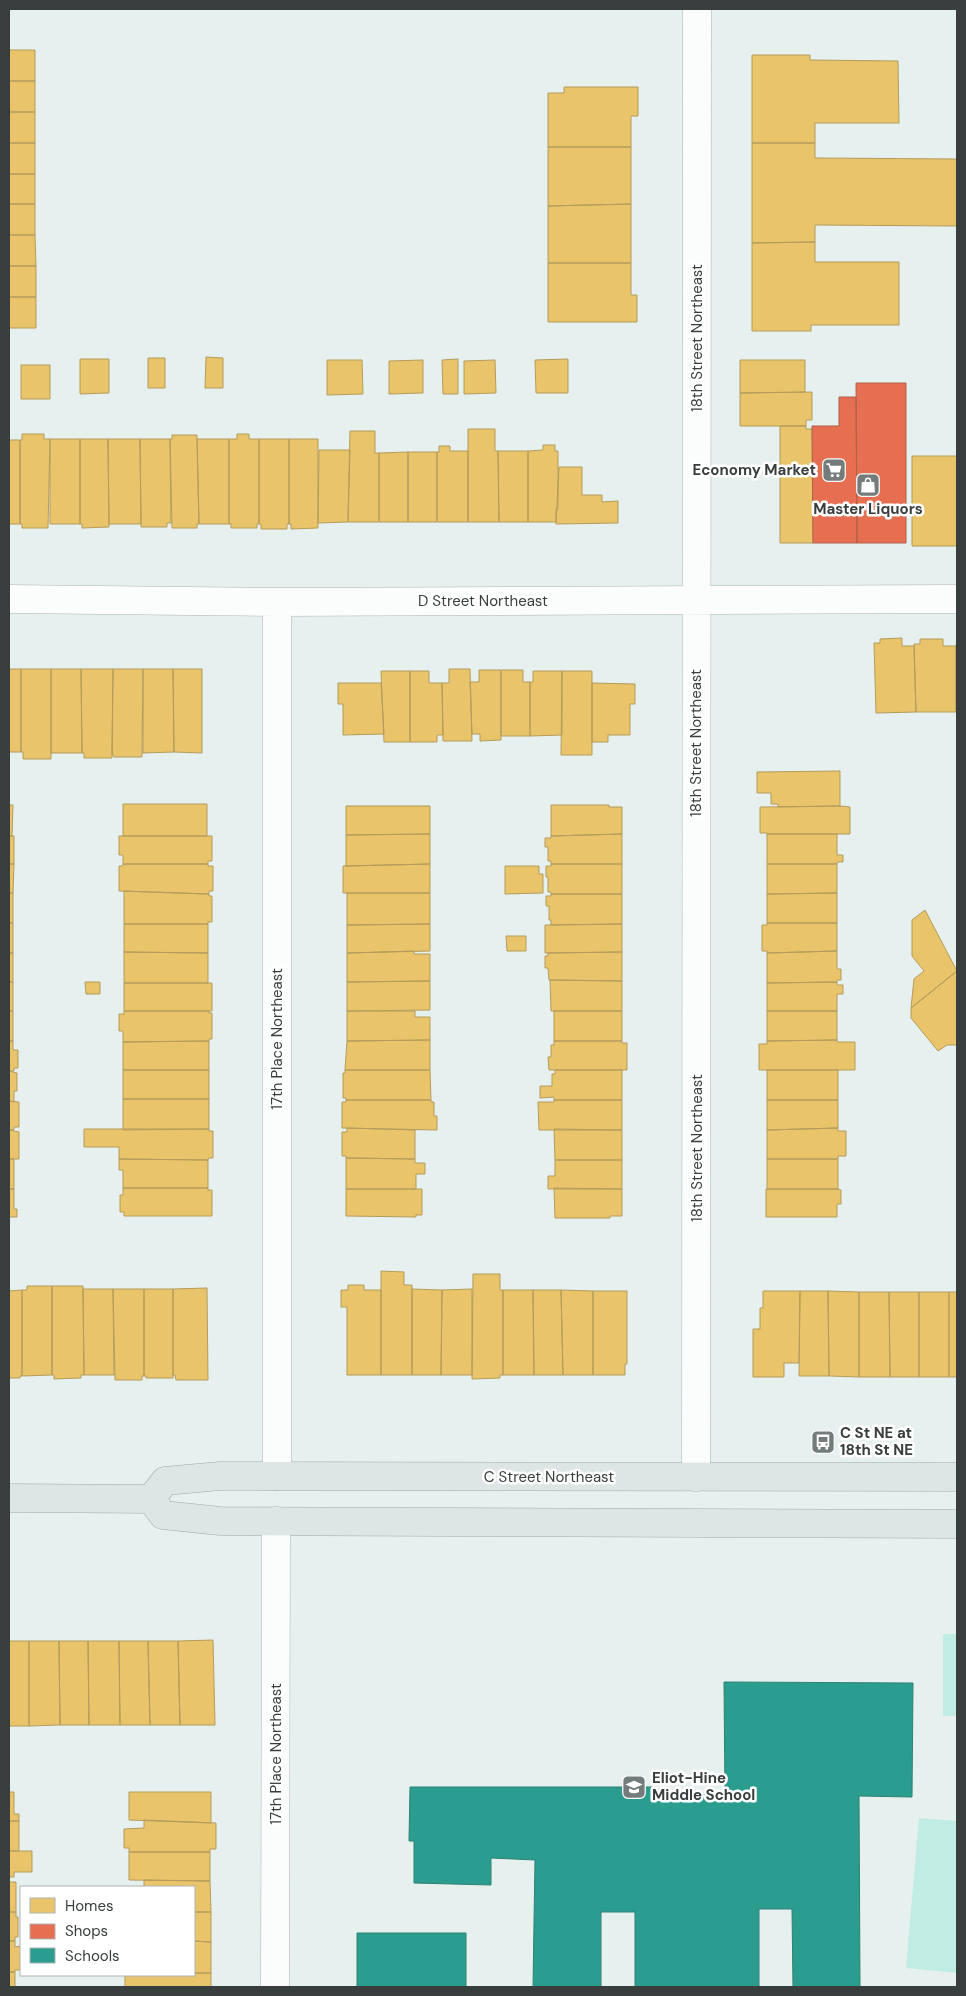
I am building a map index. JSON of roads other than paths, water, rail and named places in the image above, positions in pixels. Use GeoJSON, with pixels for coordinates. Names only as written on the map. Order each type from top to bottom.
{"type":"FeatureCollection","features":[{"type":"Feature","properties":{"kind":"main road","name":"C Street Northeast"},"geometry":{"type":"LineString","coordinates":[[151,1499],[164,1481],[220,1476],[957,1476]]}},
{"type":"Feature","properties":{"kind":"main road"},"geometry":{"type":"LineString","coordinates":[[9,1498],[151,1499],[163,1515],[220,1521],[957,1524]]}},
{"type":"Feature","properties":{"kind":"street","name":"18th Street Northeast"},"geometry":{"type":"LineString","coordinates":[[696,1476],[695,600],[698,345],[697,9]]}},
{"type":"Feature","properties":{"kind":"street","name":"D Street Northeast"},"geometry":{"type":"LineString","coordinates":[[9,599],[277,602],[957,599]]}},
{"type":"Feature","properties":{"kind":"street","name":"17th Place Northeast"},"geometry":{"type":"LineString","coordinates":[[277,602],[277,1476]]}},
{"type":"Feature","properties":{"kind":"street","name":"17th Place Northeast"},"geometry":{"type":"LineString","coordinates":[[275,1987],[276,1521]]}},
{"type":"Feature","properties":{"kind":"place","name":"Economy Market"},"geometry":{"type":"Point","coordinates":[834,470]}},
{"type":"Feature","properties":{"kind":"place","name":"Master Liquors"},"geometry":{"type":"Point","coordinates":[868,485]}},
{"type":"Feature","properties":{"kind":"place","name":"C St NE at 18th St NE"},"geometry":{"type":"Point","coordinates":[823,1442]}},
{"type":"Feature","properties":{"kind":"place","name":"Eliot-Hine Middle School"},"geometry":{"type":"Point","coordinates":[634,1787]}}]}
